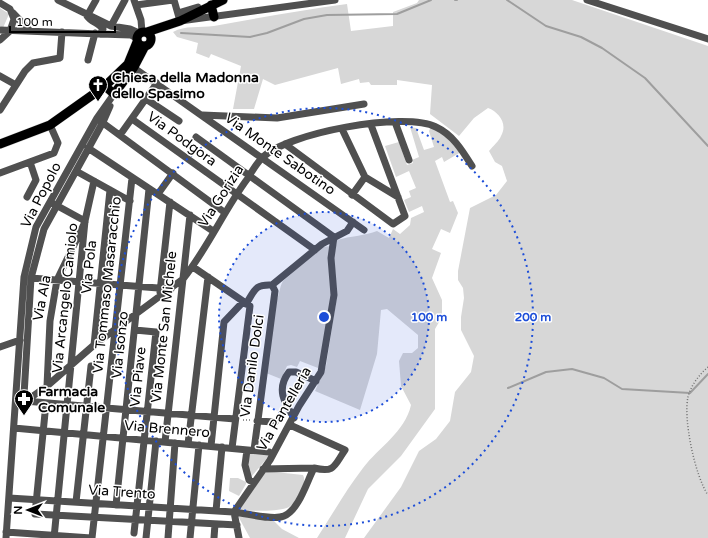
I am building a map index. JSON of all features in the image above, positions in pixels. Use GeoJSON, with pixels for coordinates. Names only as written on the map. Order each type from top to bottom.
{"type":"FeatureCollection","features":[{"type":"Feature","properties":{"kind":"main road"},"geometry":{"type":"LineString","coordinates":[[105,86],[114,94],[134,68],[142,36],[178,14],[198,6],[218,2],[214,17]]}},
{"type":"Feature","properties":{"kind":"main road"},"geometry":{"type":"LineString","coordinates":[[0,144],[50,125],[105,86],[134,68]]}},
{"type":"Feature","properties":{"kind":"street"},"geometry":{"type":"LineString","coordinates":[[58,0],[67,2],[87,16],[111,26],[130,29],[142,36]]}},
{"type":"Feature","properties":{"kind":"street"},"geometry":{"type":"LineString","coordinates":[[87,16],[96,0]]}},
{"type":"Feature","properties":{"kind":"street"},"geometry":{"type":"LineString","coordinates":[[111,26],[125,0]]}},
{"type":"Feature","properties":{"kind":"street"},"geometry":{"type":"LineString","coordinates":[[142,36],[135,3],[174,0],[178,14],[214,17],[335,0]]}},
{"type":"Feature","properties":{"kind":"street"},"geometry":{"type":"LineString","coordinates":[[587,0],[708,39]]}},
{"type":"Feature","properties":{"kind":"street"},"geometry":{"type":"LineString","coordinates":[[0,4],[10,9],[29,30]]}},
{"type":"Feature","properties":{"kind":"street"},"geometry":{"type":"LineString","coordinates":[[0,40],[10,31],[14,23],[13,13]]}},
{"type":"Feature","properties":{"kind":"street"},"geometry":{"type":"LineString","coordinates":[[87,16],[90,20],[103,29],[97,33],[88,60]]}},
{"type":"Feature","properties":{"kind":"street"},"geometry":{"type":"LineString","coordinates":[[0,30],[29,30],[142,36]]}},
{"type":"Feature","properties":{"kind":"street"},"geometry":{"type":"LineString","coordinates":[[0,110],[25,71],[33,63],[60,58],[62,32]]}},
{"type":"Feature","properties":{"kind":"street","name":"Via Monte Sabotino"},"geometry":{"type":"LineString","coordinates":[[134,68],[364,230]]}},
{"type":"Feature","properties":{"kind":"street"},"geometry":{"type":"LineString","coordinates":[[0,76],[16,85]]}},
{"type":"Feature","properties":{"kind":"street"},"geometry":{"type":"LineString","coordinates":[[120,135],[157,83]]}},
{"type":"Feature","properties":{"kind":"street"},"geometry":{"type":"LineString","coordinates":[[114,94],[100,120],[224,212]]}},
{"type":"Feature","properties":{"kind":"street"},"geometry":{"type":"LineString","coordinates":[[146,99],[179,121]]}},
{"type":"Feature","properties":{"kind":"street"},"geometry":{"type":"LineString","coordinates":[[202,115],[277,118],[364,104]]}},
{"type":"Feature","properties":{"kind":"street","name":"Via Podgora"},"geometry":{"type":"LineString","coordinates":[[132,119],[315,250]]}},
{"type":"Feature","properties":{"kind":"street","name":"Via Popolo"},"geometry":{"type":"LineString","coordinates":[[21,401],[20,340],[24,277],[36,227],[54,204],[76,171],[100,120]]}},
{"type":"Feature","properties":{"kind":"street","name":"Via Popolo"},"geometry":{"type":"LineString","coordinates":[[6,535],[16,408],[24,395],[31,278],[44,229],[54,204],[100,120]]}},
{"type":"Feature","properties":{"kind":"street"},"geometry":{"type":"LineString","coordinates":[[395,122],[408,160]]}},
{"type":"Feature","properties":{"kind":"street","name":"Via Gorizia"},"geometry":{"type":"LineString","coordinates":[[21,401],[47,386],[94,345],[183,280],[193,267],[224,212],[262,157],[285,144],[307,135],[342,129],[395,122],[423,122],[445,132],[455,141],[472,166]]}},
{"type":"Feature","properties":{"kind":"street"},"geometry":{"type":"LineString","coordinates":[[0,173],[54,153],[58,143],[50,125]]}},
{"type":"Feature","properties":{"kind":"street"},"geometry":{"type":"LineString","coordinates":[[285,144],[393,224],[405,216],[371,125]]}},
{"type":"Feature","properties":{"kind":"street"},"geometry":{"type":"LineString","coordinates":[[342,129],[365,177],[398,198]]}},
{"type":"Feature","properties":{"kind":"street"},"geometry":{"type":"LineString","coordinates":[[196,137],[334,237]]}},
{"type":"Feature","properties":{"kind":"street"},"geometry":{"type":"LineString","coordinates":[[88,148],[213,231]]}},
{"type":"Feature","properties":{"kind":"street"},"geometry":{"type":"LineString","coordinates":[[27,197],[36,180],[30,162]]}},
{"type":"Feature","properties":{"kind":"street"},"geometry":{"type":"LineString","coordinates":[[76,171],[130,201]]}},
{"type":"Feature","properties":{"kind":"street"},"geometry":{"type":"LineString","coordinates":[[158,194],[173,173]]}},
{"type":"Feature","properties":{"kind":"street"},"geometry":{"type":"LineString","coordinates":[[352,195],[365,177]]}},
{"type":"Feature","properties":{"kind":"street","name":"Via Tommaso Masaracchio"},"geometry":{"type":"LineString","coordinates":[[91,538],[95,518],[132,178]]}},
{"type":"Feature","properties":{"kind":"street","name":"Via Arcangelo Camiolo"},"geometry":{"type":"LineString","coordinates":[[54,537],[85,221],[94,181]]}},
{"type":"Feature","properties":{"kind":"street","name":"Via Isonzo"},"geometry":{"type":"LineString","coordinates":[[116,505],[149,189]]}},
{"type":"Feature","properties":{"kind":"street","name":"Via Pola"},"geometry":{"type":"LineString","coordinates":[[94,345],[110,190]]}},
{"type":"Feature","properties":{"kind":"street"},"geometry":{"type":"LineString","coordinates":[[159,297],[170,202]]}},
{"type":"Feature","properties":{"kind":"street"},"geometry":{"type":"LineString","coordinates":[[54,204],[85,221]]}},
{"type":"Feature","properties":{"kind":"street","name":"Via Monte San Michele"},"geometry":{"type":"LineString","coordinates":[[165,442],[190,216]]}},
{"type":"Feature","properties":{"kind":"street","name":"Via Ala"},"geometry":{"type":"LineString","coordinates":[[47,386],[50,321],[57,280],[85,221]]}},
{"type":"Feature","properties":{"kind":"street"},"geometry":{"type":"LineString","coordinates":[[211,446],[224,322],[245,303],[257,287],[262,284],[272,285],[315,250],[334,237],[347,231],[353,222]]}},
{"type":"Feature","properties":{"kind":"street","name":"Via Pantelleria"},"geometry":{"type":"LineString","coordinates":[[234,512],[263,469],[321,372],[334,295],[331,258],[334,237]]}},
{"type":"Feature","properties":{"kind":"street"},"geometry":{"type":"LineString","coordinates":[[193,267],[250,306],[251,310],[232,448]]}},
{"type":"Feature","properties":{"kind":"street"},"geometry":{"type":"LineString","coordinates":[[188,444],[208,277]]}},
{"type":"Feature","properties":{"kind":"street"},"geometry":{"type":"LineString","coordinates":[[31,278],[171,289]]}},
{"type":"Feature","properties":{"kind":"street","name":"Via Danilo Dolci"},"geometry":{"type":"LineString","coordinates":[[253,482],[249,480],[246,465],[257,421],[275,292],[272,285]]}},
{"type":"Feature","properties":{"kind":"street","name":"Via Piave"},"geometry":{"type":"LineString","coordinates":[[134,533],[156,332],[135,330]]}},
{"type":"Feature","properties":{"kind":"street"},"geometry":{"type":"LineString","coordinates":[[0,347],[20,340]]}},
{"type":"Feature","properties":{"kind":"street"},"geometry":{"type":"LineString","coordinates":[[76,502],[91,366]]}},
{"type":"Feature","properties":{"kind":"street"},"geometry":{"type":"LineString","coordinates":[[263,469],[314,468],[328,470],[332,469],[345,450],[292,421],[282,399],[281,393],[285,378],[289,372],[296,372],[316,381]]}},
{"type":"Feature","properties":{"kind":"street"},"geometry":{"type":"LineString","coordinates":[[21,401],[235,419]]}},
{"type":"Feature","properties":{"kind":"street"},"geometry":{"type":"LineString","coordinates":[[46,403],[35,514],[237,525]]}},
{"type":"Feature","properties":{"kind":"street"},"geometry":{"type":"LineString","coordinates":[[257,421],[275,422]]}},
{"type":"Feature","properties":{"kind":"street","name":"Via Brennero"},"geometry":{"type":"LineString","coordinates":[[14,428],[269,452]]}},
{"type":"Feature","properties":{"kind":"street"},"geometry":{"type":"LineString","coordinates":[[146,538],[156,441]]}},
{"type":"Feature","properties":{"kind":"street"},"geometry":{"type":"LineString","coordinates":[[168,538],[175,443]]}},
{"type":"Feature","properties":{"kind":"street"},"geometry":{"type":"LineString","coordinates":[[190,538],[199,445]]}},
{"type":"Feature","properties":{"kind":"street"},"geometry":{"type":"LineString","coordinates":[[216,511],[222,447]]}},
{"type":"Feature","properties":{"kind":"street","name":"Via Trento"},"geometry":{"type":"LineString","coordinates":[[9,498],[234,512],[274,517],[284,516],[291,511],[306,489],[314,468]]}},
{"type":"Feature","properties":{"kind":"street"},"geometry":{"type":"LineString","coordinates":[[234,512],[239,538]]}},
{"type":"Feature","properties":{"kind":"street"},"geometry":{"type":"LineString","coordinates":[[214,538],[215,524]]}},
{"type":"Feature","properties":{"kind":"street"},"geometry":{"type":"LineString","coordinates":[[1,538],[6,535],[91,538]]}},
{"type":"Feature","properties":{"kind":"path"},"geometry":{"type":"LineString","coordinates":[[708,366],[700,374],[691,390],[687,411],[687,424],[696,463],[704,490],[708,495]]}},
{"type":"Feature","properties":{"kind":"path"},"geometry":{"type":"LineString","coordinates":[[235,419],[257,421]]}},
{"type":"Feature","properties":{"kind":"shaded area"},"geometry":{"type":"Polygon","coordinates":[[[419,0],[572,0],[708,46],[708,538],[364,538],[401,487],[419,451],[436,439],[450,421],[455,392],[471,372],[474,356],[461,330],[461,317],[464,298],[463,288],[458,280],[458,271],[470,208],[496,195],[507,181],[502,166],[495,162],[489,151],[503,132],[503,123],[496,112],[488,108],[474,118],[459,136],[430,114],[432,85],[397,80],[397,85],[371,85],[369,82],[360,83],[359,79],[341,84],[338,68],[275,85],[263,79],[254,109],[233,109],[241,66],[211,54],[209,58],[196,53],[198,43],[177,37],[173,32],[182,28],[214,26],[297,11],[347,4],[351,31],[393,26],[393,12],[417,3],[419,0]]]}},
{"type":"Feature","properties":{"kind":"shaded area"},"geometry":{"type":"Polygon","coordinates":[[[0,8],[9,14],[3,28],[0,26],[0,8]]]}},
{"type":"Feature","properties":{"kind":"shaded area"},"geometry":{"type":"Polygon","coordinates":[[[410,127],[416,128],[424,150],[434,147],[429,131],[431,127],[446,135],[461,152],[444,162],[442,157],[435,161],[450,202],[453,201],[458,213],[450,233],[441,229],[432,249],[441,253],[432,278],[442,300],[442,317],[435,329],[435,409],[401,456],[368,489],[345,538],[317,538],[363,468],[369,460],[391,439],[403,423],[408,415],[411,405],[401,386],[399,361],[403,353],[412,353],[418,348],[418,335],[387,309],[381,310],[377,354],[360,410],[315,391],[326,366],[337,296],[334,257],[337,240],[377,231],[389,238],[393,229],[400,234],[410,225],[411,218],[424,212],[422,206],[409,212],[404,200],[411,197],[409,191],[416,188],[409,171],[396,177],[385,146],[399,142],[407,165],[413,163],[412,160],[419,157],[410,127]]]}},
{"type":"Feature","properties":{"kind":"shaded area"},"geometry":{"type":"Polygon","coordinates":[[[331,246],[332,296],[320,365],[318,368],[300,361],[297,367],[291,365],[287,366],[281,379],[266,373],[276,301],[283,281],[322,247],[331,246]]]}},
{"type":"Feature","properties":{"kind":"shaded area"},"geometry":{"type":"Polygon","coordinates":[[[249,453],[266,454],[269,456],[251,477],[249,473],[249,453]]]}},
{"type":"Feature","properties":{"kind":"shaded area"},"geometry":{"type":"Polygon","coordinates":[[[266,471],[303,475],[304,484],[294,502],[291,506],[279,510],[238,510],[266,471]]]}},
{"type":"Feature","properties":{"kind":"shaded area"},"geometry":{"type":"Polygon","coordinates":[[[230,478],[238,478],[246,482],[239,496],[229,491],[230,478]]]}},
{"type":"Feature","properties":{"kind":"shaded area"},"geometry":{"type":"Polygon","coordinates":[[[238,516],[273,520],[282,529],[299,538],[250,538],[238,516]]]}},
{"type":"Feature","properties":{"kind":"waterway"},"geometry":{"type":"LineString","coordinates":[[181,33],[250,37],[267,33],[304,19],[327,15],[397,14],[431,0]]}},
{"type":"Feature","properties":{"kind":"waterway"},"geometry":{"type":"LineString","coordinates":[[507,0],[546,26],[581,37],[602,48],[645,78],[708,146]]}},
{"type":"Feature","properties":{"kind":"waterway"},"geometry":{"type":"LineString","coordinates":[[508,388],[546,372],[572,369],[604,378],[622,389],[690,393],[708,374]]}},
{"type":"Feature","properties":{"kind":"place","name":"Chiesa della Madonna dello Spasimo"},"geometry":{"type":"Point","coordinates":[98,102]}},
{"type":"Feature","properties":{"kind":"place","name":"Farmacia Comunale"},"geometry":{"type":"Point","coordinates":[24,416]}}]}
